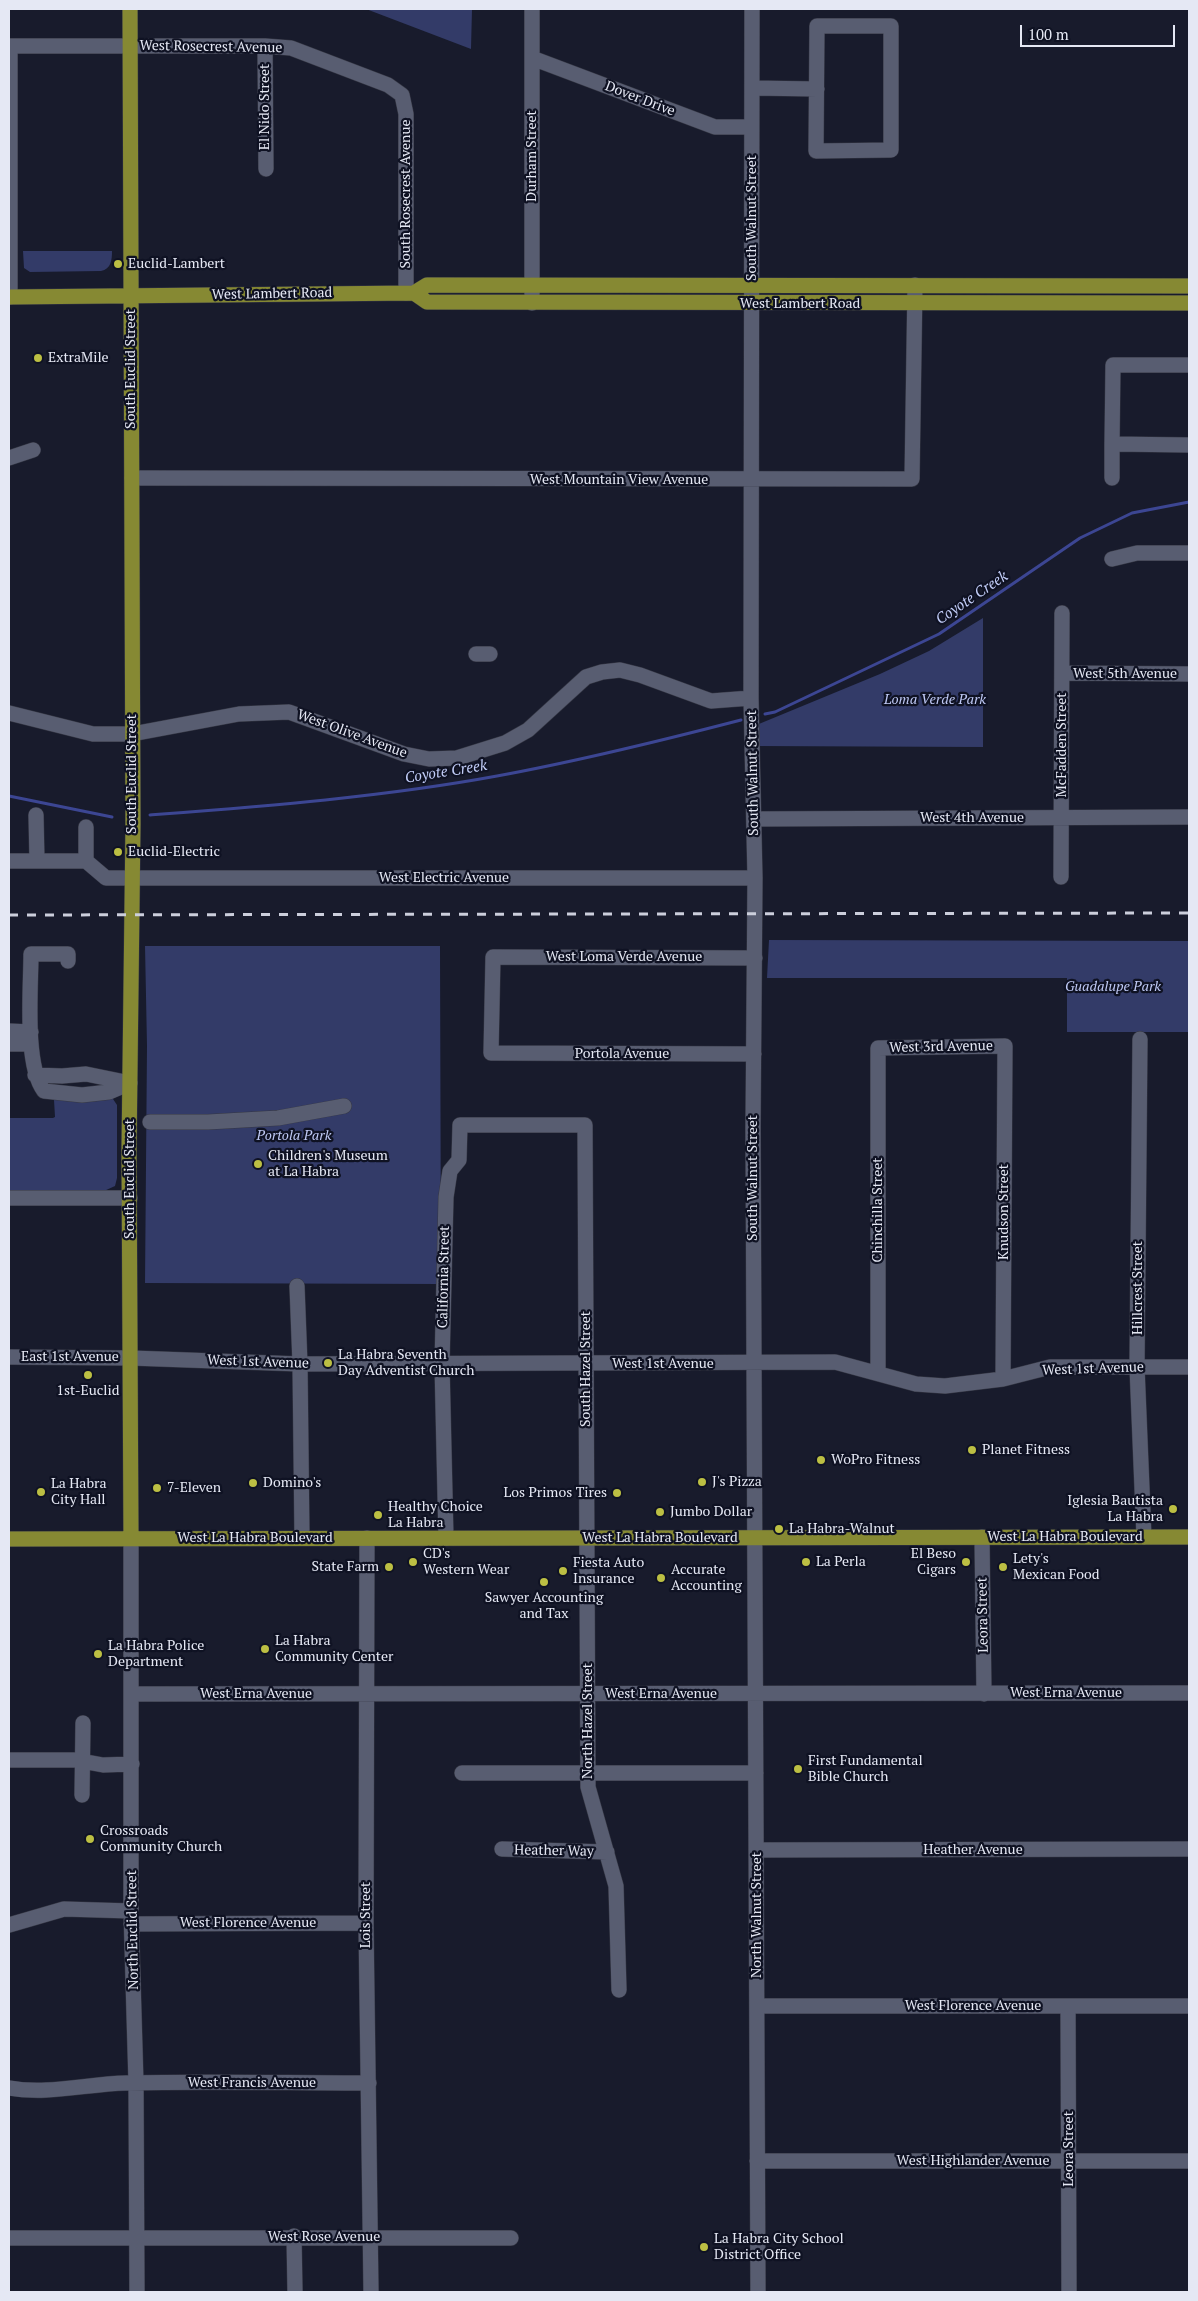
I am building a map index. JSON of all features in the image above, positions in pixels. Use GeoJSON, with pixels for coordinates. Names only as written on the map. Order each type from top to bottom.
{"type":"FeatureCollection","features":[{"type":"Feature","properties":{"kind":"main road","name":"South Euclid Street"},"geometry":{"type":"LineString","coordinates":[[130,9],[133,808],[130,1083],[131,1538]]}},
{"type":"Feature","properties":{"kind":"main road","name":"West Lambert Road"},"geometry":{"type":"LineString","coordinates":[[10,297],[410,293],[426,285],[1189,286]]}},
{"type":"Feature","properties":{"kind":"main road","name":"West Lambert Road"},"geometry":{"type":"LineString","coordinates":[[410,293],[426,302],[752,304],[1189,303]]}},
{"type":"Feature","properties":{"kind":"main road","name":"West La Habra Boulevard"},"geometry":{"type":"LineString","coordinates":[[9,1539],[1189,1537]]}},
{"type":"Feature","properties":{"kind":"street","name":"Durham Street"},"geometry":{"type":"LineString","coordinates":[[532,9],[532,303]]}},
{"type":"Feature","properties":{"kind":"street","name":"South Walnut Street"},"geometry":{"type":"LineString","coordinates":[[752,9],[751,698],[755,878],[754,1538]]}},
{"type":"Feature","properties":{"kind":"street"},"geometry":{"type":"LineString","coordinates":[[817,26],[891,26],[891,150],[816,151],[817,89],[817,26]]}},
{"type":"Feature","properties":{"kind":"street","name":"West Rosecrest Avenue"},"geometry":{"type":"LineString","coordinates":[[9,46],[265,46],[291,48],[388,85],[402,95]]}},
{"type":"Feature","properties":{"kind":"street"},"geometry":{"type":"LineString","coordinates":[[9,46],[10,297]]}},
{"type":"Feature","properties":{"kind":"street","name":"El Nido Street"},"geometry":{"type":"LineString","coordinates":[[265,46],[266,169]]}},
{"type":"Feature","properties":{"kind":"street","name":"Dover Drive"},"geometry":{"type":"LineString","coordinates":[[532,58],[715,127],[751,127]]}},
{"type":"Feature","properties":{"kind":"street"},"geometry":{"type":"LineString","coordinates":[[752,88],[817,89]]}},
{"type":"Feature","properties":{"kind":"street","name":"South Rosecrest Avenue"},"geometry":{"type":"LineString","coordinates":[[402,95],[406,114],[410,293]]}},
{"type":"Feature","properties":{"kind":"street","name":"West Mountain View Avenue"},"geometry":{"type":"LineString","coordinates":[[132,478],[912,479],[915,286]]}},
{"type":"Feature","properties":{"kind":"street"},"geometry":{"type":"LineString","coordinates":[[1112,478],[1113,365],[1189,365]]}},
{"type":"Feature","properties":{"kind":"street"},"geometry":{"type":"LineString","coordinates":[[1112,444],[1189,445]]}},
{"type":"Feature","properties":{"kind":"street"},"geometry":{"type":"LineString","coordinates":[[9,458],[33,450]]}},
{"type":"Feature","properties":{"kind":"street"},"geometry":{"type":"LineString","coordinates":[[1112,559],[1137,553],[1189,554]]}},
{"type":"Feature","properties":{"kind":"street","name":"McFadden Street"},"geometry":{"type":"LineString","coordinates":[[1061,877],[1062,613]]}},
{"type":"Feature","properties":{"kind":"street","name":"West Olive Avenue"},"geometry":{"type":"LineString","coordinates":[[9,713],[93,734],[132,734],[239,714],[289,712],[404,754],[428,759],[457,758],[504,743],[528,730],[586,677],[602,672],[620,670],[640,674],[710,701],[751,698]]}},
{"type":"Feature","properties":{"kind":"street","name":"West 5th Avenue"},"geometry":{"type":"LineString","coordinates":[[1062,674],[1189,674]]}},
{"type":"Feature","properties":{"kind":"street"},"geometry":{"type":"LineString","coordinates":[[36,815],[37,861]]}},
{"type":"Feature","properties":{"kind":"street","name":"West 4th Avenue"},"geometry":{"type":"LineString","coordinates":[[754,819],[1189,817]]}},
{"type":"Feature","properties":{"kind":"street"},"geometry":{"type":"LineString","coordinates":[[9,861],[86,861],[86,827]]}},
{"type":"Feature","properties":{"kind":"street","name":"West Electric Avenue"},"geometry":{"type":"LineString","coordinates":[[86,861],[106,878],[132,879],[755,878]]}},
{"type":"Feature","properties":{"kind":"street"},"geometry":{"type":"LineString","coordinates":[[68,961],[68,954],[31,954],[31,1038],[35,1075],[44,1091],[52,1093],[82,1095],[109,1092],[130,1083]]}},
{"type":"Feature","properties":{"kind":"street","name":"West Loma Verde Avenue"},"geometry":{"type":"LineString","coordinates":[[491,1053],[493,957],[755,958]]}},
{"type":"Feature","properties":{"kind":"street"},"geometry":{"type":"LineString","coordinates":[[9,1031],[31,1038]]}},
{"type":"Feature","properties":{"kind":"street"},"geometry":{"type":"LineString","coordinates":[[9,1044],[31,1038]]}},
{"type":"Feature","properties":{"kind":"street","name":"Hillcrest Street"},"geometry":{"type":"LineString","coordinates":[[1140,1038],[1137,1367],[1144,1537]]}},
{"type":"Feature","properties":{"kind":"street","name":"West 3rd Avenue"},"geometry":{"type":"LineString","coordinates":[[878,1048],[1004,1046]]}},
{"type":"Feature","properties":{"kind":"street","name":"Knudson Street"},"geometry":{"type":"LineString","coordinates":[[1003,1378],[1004,1046]]}},
{"type":"Feature","properties":{"kind":"street","name":"Chinchilla Street"},"geometry":{"type":"LineString","coordinates":[[878,1048],[878,1372]]}},
{"type":"Feature","properties":{"kind":"street","name":"Portola Avenue"},"geometry":{"type":"LineString","coordinates":[[491,1053],[754,1054]]}},
{"type":"Feature","properties":{"kind":"street"},"geometry":{"type":"LineString","coordinates":[[35,1075],[62,1076],[86,1074],[130,1083]]}},
{"type":"Feature","properties":{"kind":"street"},"geometry":{"type":"LineString","coordinates":[[150,1122],[208,1122],[278,1118],[344,1106]]}},
{"type":"Feature","properties":{"kind":"street","name":"California Street"},"geometry":{"type":"LineString","coordinates":[[446,1538],[442,1364],[446,1197],[450,1171],[458,1160],[460,1125],[585,1125],[586,1201]]}},
{"type":"Feature","properties":{"kind":"street"},"geometry":{"type":"LineString","coordinates":[[9,1198],[130,1198]]}},
{"type":"Feature","properties":{"kind":"street","name":"South Hazel Street"},"geometry":{"type":"LineString","coordinates":[[586,1201],[587,1538]]}},
{"type":"Feature","properties":{"kind":"street"},"geometry":{"type":"LineString","coordinates":[[297,1286],[302,1538]]}},
{"type":"Feature","properties":{"kind":"street","name":"East 1st Avenue"},"geometry":{"type":"LineString","coordinates":[[9,1357],[131,1358]]}},
{"type":"Feature","properties":{"kind":"street","name":"West 1st Avenue"},"geometry":{"type":"LineString","coordinates":[[131,1358],[300,1364],[835,1362],[878,1372],[916,1384],[945,1386],[1003,1378],[1050,1367],[1189,1367]]}},
{"type":"Feature","properties":{"kind":"street","name":"Leora Street"},"geometry":{"type":"LineString","coordinates":[[982,1537],[984,1694]]}},
{"type":"Feature","properties":{"kind":"street","name":"North Euclid Street"},"geometry":{"type":"LineString","coordinates":[[131,1538],[131,1918],[136,2083],[137,2292]]}},
{"type":"Feature","properties":{"kind":"street","name":"Lois Street"},"geometry":{"type":"LineString","coordinates":[[367,1538],[366,1923],[371,2292]]}},
{"type":"Feature","properties":{"kind":"street","name":"North Hazel Street"},"geometry":{"type":"LineString","coordinates":[[587,1538],[588,1787],[616,1886],[619,1990]]}},
{"type":"Feature","properties":{"kind":"street","name":"North Walnut Street"},"geometry":{"type":"LineString","coordinates":[[754,1538],[758,2292]]}},
{"type":"Feature","properties":{"kind":"street","name":"West Erna Avenue"},"geometry":{"type":"LineString","coordinates":[[132,1694],[1189,1693]]}},
{"type":"Feature","properties":{"kind":"street"},"geometry":{"type":"LineString","coordinates":[[82,1795],[83,1723]]}},
{"type":"Feature","properties":{"kind":"street"},"geometry":{"type":"LineString","coordinates":[[9,1760],[83,1761],[103,1765],[132,1764]]}},
{"type":"Feature","properties":{"kind":"street"},"geometry":{"type":"LineString","coordinates":[[462,1773],[756,1773]]}},
{"type":"Feature","properties":{"kind":"street","name":"Heather Way"},"geometry":{"type":"LineString","coordinates":[[502,1849],[606,1852]]}},
{"type":"Feature","properties":{"kind":"street","name":"Heather Avenue"},"geometry":{"type":"LineString","coordinates":[[756,1850],[1189,1850]]}},
{"type":"Feature","properties":{"kind":"street","name":"West Florence Avenue"},"geometry":{"type":"LineString","coordinates":[[9,1925],[64,1909],[131,1918],[366,1923]]}},
{"type":"Feature","properties":{"kind":"street","name":"West Florence Avenue"},"geometry":{"type":"LineString","coordinates":[[757,2006],[1189,2006]]}},
{"type":"Feature","properties":{"kind":"street","name":"Leora Street"},"geometry":{"type":"LineString","coordinates":[[1068,2006],[1069,2292]]}},
{"type":"Feature","properties":{"kind":"street","name":"West Francis Avenue"},"geometry":{"type":"LineString","coordinates":[[9,2088],[55,2091],[95,2084],[369,2083]]}},
{"type":"Feature","properties":{"kind":"street","name":"West Highlander Avenue"},"geometry":{"type":"LineString","coordinates":[[757,2161],[1189,2161]]}},
{"type":"Feature","properties":{"kind":"street"},"geometry":{"type":"LineString","coordinates":[[294,2236],[295,2292]]}},
{"type":"Feature","properties":{"kind":"street","name":"West Rose Avenue"},"geometry":{"type":"LineString","coordinates":[[9,2238],[137,2239],[294,2236],[511,2238]]}},
{"type":"Feature","properties":{"kind":"green space"},"geometry":{"type":"Polygon","coordinates":[[[366,9],[472,9],[471,49],[366,9]]]}},
{"type":"Feature","properties":{"kind":"green space"},"geometry":{"type":"Polygon","coordinates":[[[23,251],[112,251],[112,254],[109,266],[101,271],[30,272],[24,268],[23,251]]]}},
{"type":"Feature","properties":{"kind":"green space","name":"Loma Verde Park"},"geometry":{"type":"Polygon","coordinates":[[[983,618],[983,747],[754,746],[754,726],[880,674],[929,651],[983,618]]]}},
{"type":"Feature","properties":{"kind":"green space","name":"Guadalupe Park"},"geometry":{"type":"Polygon","coordinates":[[[769,940],[1189,941],[1189,1032],[1067,1032],[1067,978],[767,978],[769,940]]]}},
{"type":"Feature","properties":{"kind":"green space","name":"Portola Park"},"geometry":{"type":"Polygon","coordinates":[[[145,946],[440,946],[441,1284],[145,1283],[147,1046],[145,946]]]}},
{"type":"Feature","properties":{"kind":"green space"},"geometry":{"type":"Polygon","coordinates":[[[105,1096],[113,1099],[117,1105],[117,1178],[115,1186],[104,1191],[9,1190],[9,1118],[53,1118],[55,1117],[54,1100],[105,1096]]]}},
{"type":"Feature","properties":{"kind":"waterway","name":"Coyote Creek"},"geometry":{"type":"LineString","coordinates":[[765,714],[775,712],[939,634],[1080,538],[1132,513],[1189,502]]}},
{"type":"Feature","properties":{"kind":"waterway","name":"Coyote Creek"},"geometry":{"type":"LineString","coordinates":[[150,815],[324,800],[411,790],[528,770],[650,743],[741,720]]}},
{"type":"Feature","properties":{"kind":"waterway","name":"Coyote Creek"},"geometry":{"type":"LineString","coordinates":[[9,796],[112,817]]}},
{"type":"Feature","properties":{"kind":"railway"},"geometry":{"type":"LineString","coordinates":[[9,915],[1189,913]]}},
{"type":"Feature","properties":{"kind":"place","name":"Euclid-Lambert"},"geometry":{"type":"Point","coordinates":[118,264]}},
{"type":"Feature","properties":{"kind":"place","name":"ExtraMile"},"geometry":{"type":"Point","coordinates":[38,358]}},
{"type":"Feature","properties":{"kind":"place","name":"Euclid-Electric"},"geometry":{"type":"Point","coordinates":[118,852]}},
{"type":"Feature","properties":{"kind":"place","name":"Children's Museum at La Habra"},"geometry":{"type":"Point","coordinates":[258,1164]}},
{"type":"Feature","properties":{"kind":"place","name":"La Habra Seventh Day Adventist Church"},"geometry":{"type":"Point","coordinates":[328,1363]}},
{"type":"Feature","properties":{"kind":"place","name":"1st-Euclid"},"geometry":{"type":"Point","coordinates":[88,1375]}},
{"type":"Feature","properties":{"kind":"place","name":"Planet Fitness"},"geometry":{"type":"Point","coordinates":[972,1450]}},
{"type":"Feature","properties":{"kind":"place","name":"WoPro Fitness"},"geometry":{"type":"Point","coordinates":[821,1460]}},
{"type":"Feature","properties":{"kind":"place","name":"J's Pizza"},"geometry":{"type":"Point","coordinates":[702,1482]}},
{"type":"Feature","properties":{"kind":"place","name":"Domino's"},"geometry":{"type":"Point","coordinates":[253,1483]}},
{"type":"Feature","properties":{"kind":"place","name":"7-Eleven"},"geometry":{"type":"Point","coordinates":[157,1488]}},
{"type":"Feature","properties":{"kind":"place","name":"La Habra City Hall"},"geometry":{"type":"Point","coordinates":[41,1492]}},
{"type":"Feature","properties":{"kind":"place","name":"Los Primos Tires"},"geometry":{"type":"Point","coordinates":[617,1493]}},
{"type":"Feature","properties":{"kind":"place","name":"Iglesia Bautista La Habra"},"geometry":{"type":"Point","coordinates":[1173,1509]}},
{"type":"Feature","properties":{"kind":"place","name":"Jumbo Dollar"},"geometry":{"type":"Point","coordinates":[660,1512]}},
{"type":"Feature","properties":{"kind":"place","name":"Healthy Choice La Habra"},"geometry":{"type":"Point","coordinates":[378,1515]}},
{"type":"Feature","properties":{"kind":"place","name":"La Habra-Walnut"},"geometry":{"type":"Point","coordinates":[779,1529]}},
{"type":"Feature","properties":{"kind":"place","name":"CD's Western Wear"},"geometry":{"type":"Point","coordinates":[413,1562]}},
{"type":"Feature","properties":{"kind":"place","name":"La Perla"},"geometry":{"type":"Point","coordinates":[806,1562]}},
{"type":"Feature","properties":{"kind":"place","name":"El Beso Cigars"},"geometry":{"type":"Point","coordinates":[966,1562]}},
{"type":"Feature","properties":{"kind":"place","name":"State Farm"},"geometry":{"type":"Point","coordinates":[389,1567]}},
{"type":"Feature","properties":{"kind":"place","name":"Lety's Mexican Food"},"geometry":{"type":"Point","coordinates":[1003,1567]}},
{"type":"Feature","properties":{"kind":"place","name":"Fiesta Auto Insurance"},"geometry":{"type":"Point","coordinates":[563,1571]}},
{"type":"Feature","properties":{"kind":"place","name":"Accurate Accounting"},"geometry":{"type":"Point","coordinates":[661,1578]}},
{"type":"Feature","properties":{"kind":"place","name":"Sawyer Accounting and Tax"},"geometry":{"type":"Point","coordinates":[544,1582]}},
{"type":"Feature","properties":{"kind":"place","name":"La Habra Community Center"},"geometry":{"type":"Point","coordinates":[265,1649]}},
{"type":"Feature","properties":{"kind":"place","name":"La Habra Police Department"},"geometry":{"type":"Point","coordinates":[98,1654]}},
{"type":"Feature","properties":{"kind":"place","name":"First Fundamental Bible Church"},"geometry":{"type":"Point","coordinates":[798,1769]}},
{"type":"Feature","properties":{"kind":"place","name":"Crossroads Community Church"},"geometry":{"type":"Point","coordinates":[90,1839]}},
{"type":"Feature","properties":{"kind":"place","name":"La Habra City School District Office"},"geometry":{"type":"Point","coordinates":[704,2247]}}]}
